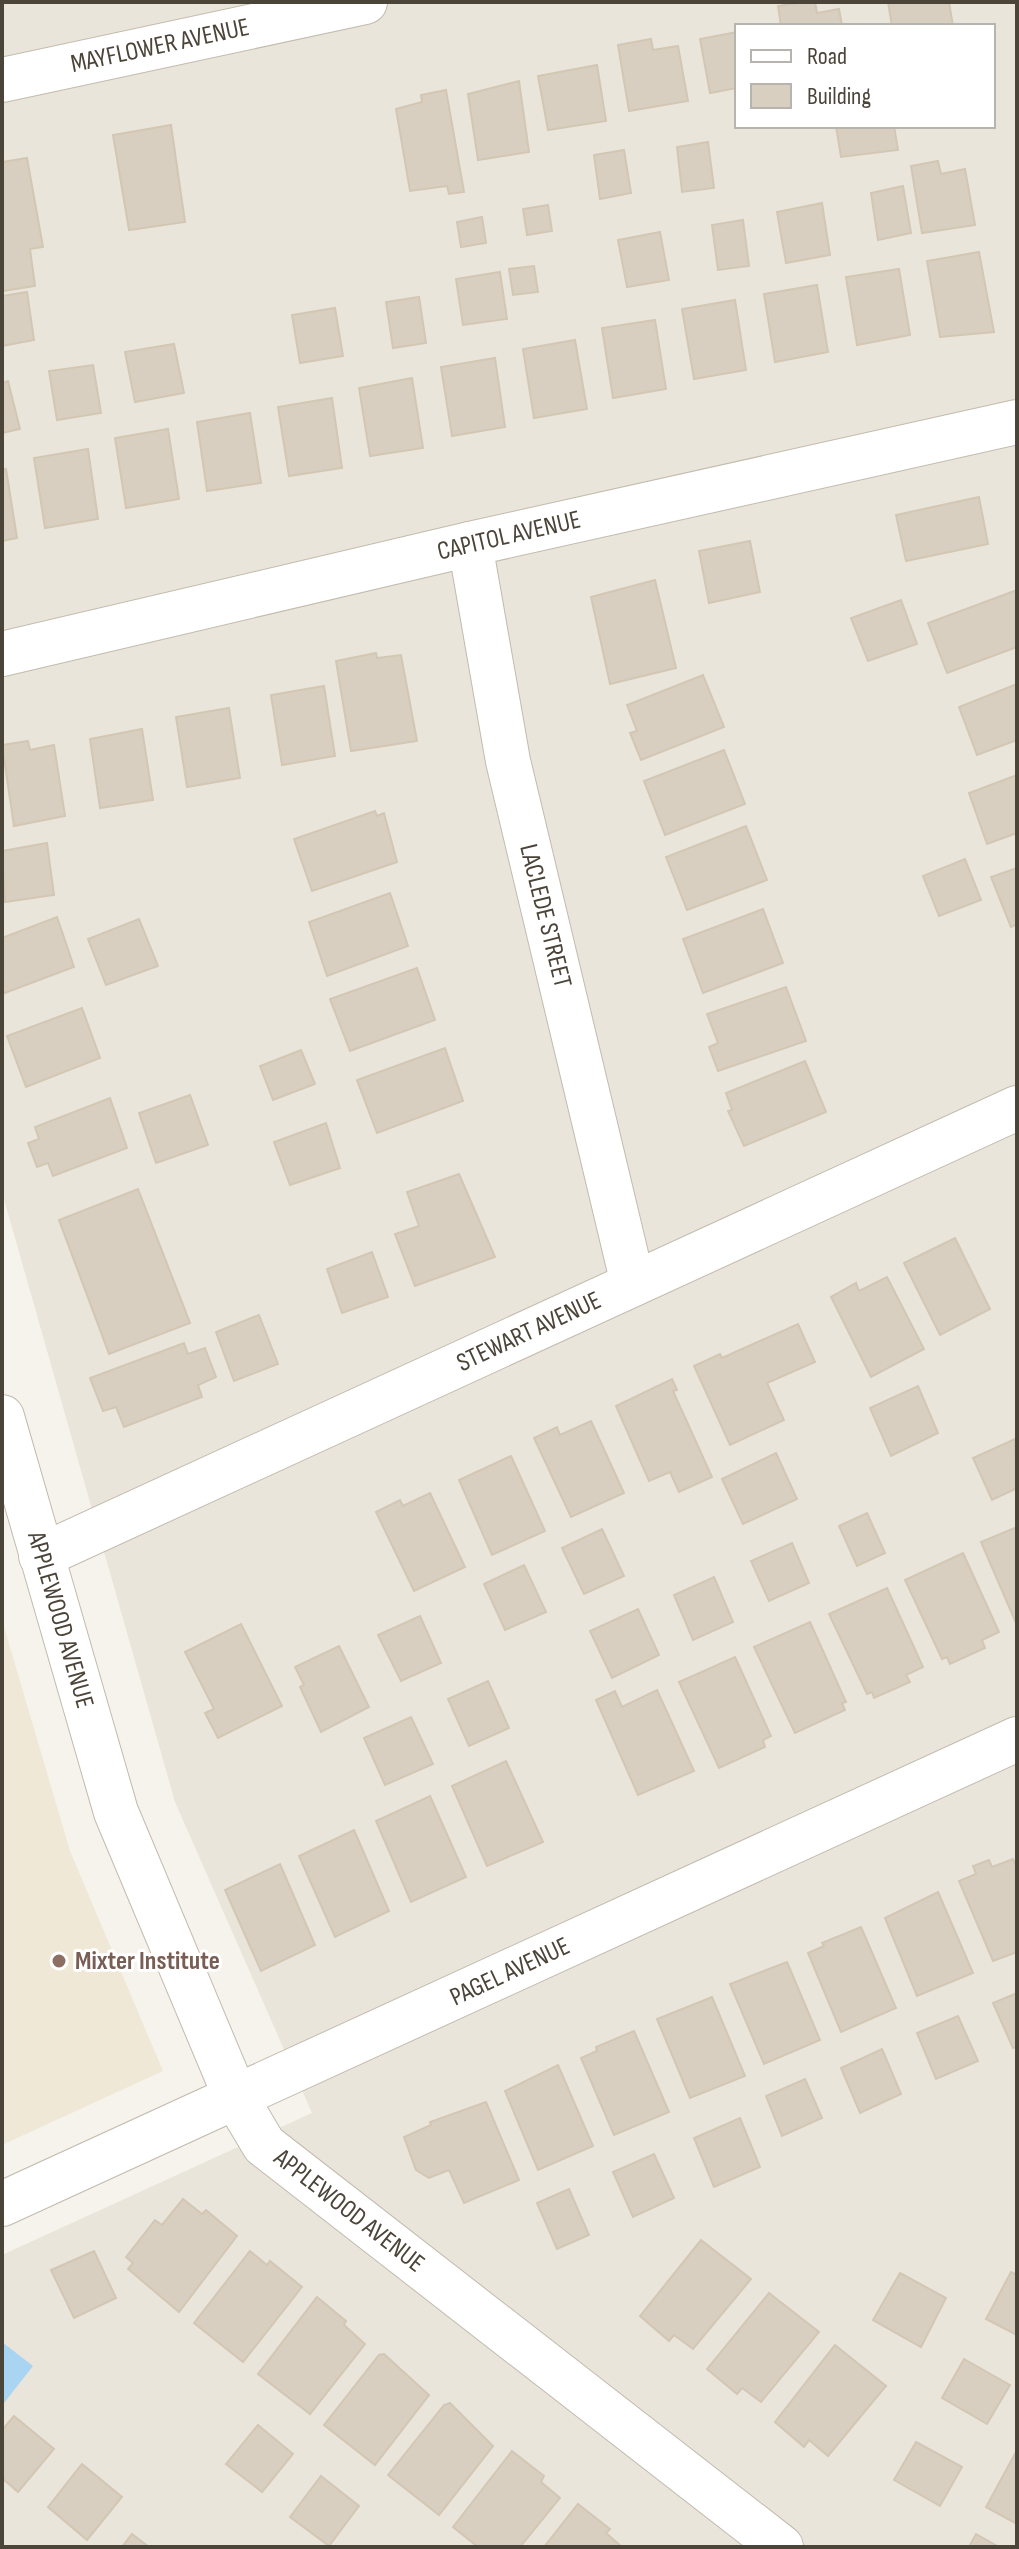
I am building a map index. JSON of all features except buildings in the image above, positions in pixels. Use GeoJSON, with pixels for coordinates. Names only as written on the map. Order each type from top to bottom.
{"type":"FeatureCollection","features":[{"type":"Feature","properties":{"kind":"street","name":"MAYFLOWER AVENUE"},"geometry":{"type":"LineString","coordinates":[[2,80],[365,2]]}},
{"type":"Feature","properties":{"kind":"street","name":"CAPITOL AVENUE"},"geometry":{"type":"LineString","coordinates":[[2,654],[470,544],[1017,422]]}},
{"type":"Feature","properties":{"kind":"street","name":"LACLEDE STREET"},"geometry":{"type":"LineString","coordinates":[[470,544],[508,761],[633,1284]]}},
{"type":"Feature","properties":{"kind":"street","name":"STEWART AVENUE"},"geometry":{"type":"LineString","coordinates":[[41,1556],[1017,1108]]}},
{"type":"Feature","properties":{"kind":"street","name":"APPLEWOOD AVENUE"},"geometry":{"type":"LineString","coordinates":[[2,1417],[116,1812],[236,2098],[264,2145],[781,2547]]}},
{"type":"Feature","properties":{"kind":"street","name":"PAGEL AVENUE"},"geometry":{"type":"LineString","coordinates":[[2,2204],[1017,1739]]}},
{"type":"Feature","properties":{"kind":"shaded area"},"geometry":{"type":"Polygon","coordinates":[[[2,2],[1017,2],[1017,2547],[2,2547],[2,2255],[312,2113],[175,1802],[2,1192],[2,2]]]}},
{"type":"Feature","properties":{"kind":"shaded area","name":"Mixter Institute"},"geometry":{"type":"Polygon","coordinates":[[[2,1620],[70,1851],[163,2071],[2,2145],[2,1620]]]}},
{"type":"Feature","properties":{"kind":"water"},"geometry":{"type":"Polygon","coordinates":[[[2,2342],[33,2366],[4,2403],[2,2402],[2,2342]]]}},
{"type":"Feature","properties":{"kind":"place","name":"Mixter Institute"},"geometry":{"type":"Point","coordinates":[59,1961]}}]}
